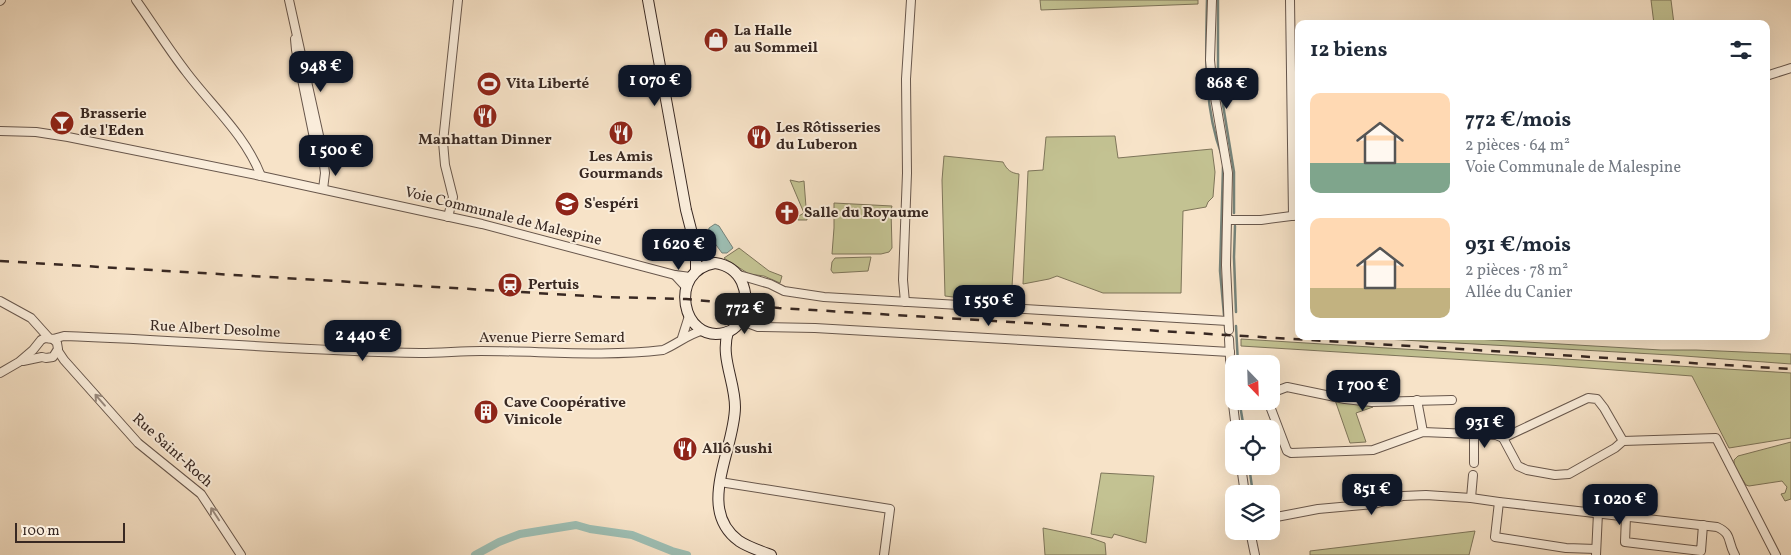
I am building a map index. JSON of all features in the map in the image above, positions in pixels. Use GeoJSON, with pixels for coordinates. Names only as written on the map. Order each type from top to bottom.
{"type":"FeatureCollection","features":[{"type":"Feature","properties":{"kind":"main road"},"geometry":{"type":"LineString","coordinates":[[648,0],[685,202],[696,249],[686,306],[694,325],[705,332],[725,351]]}},
{"type":"Feature","properties":{"kind":"main road"},"geometry":{"type":"LineString","coordinates":[[696,249],[715,263],[729,267],[739,275],[746,290],[742,318],[737,326],[728,332],[719,334],[705,332]]}},
{"type":"Feature","properties":{"kind":"main road"},"geometry":{"type":"LineString","coordinates":[[690,278],[708,264],[715,263]]}},
{"type":"Feature","properties":{"kind":"main road"},"geometry":{"type":"LineString","coordinates":[[728,332],[725,351],[733,386],[735,410],[734,423],[720,482],[719,508],[727,528],[734,537],[743,544],[770,555]]}},
{"type":"Feature","properties":{"kind":"street"},"geometry":{"type":"LineString","coordinates":[[136,0],[186,72],[247,148],[261,176]]}},
{"type":"Feature","properties":{"kind":"street"},"geometry":{"type":"LineString","coordinates":[[289,0],[322,149],[325,180],[323,190]]}},
{"type":"Feature","properties":{"kind":"street"},"geometry":{"type":"LineString","coordinates":[[448,217],[453,197],[445,165],[443,142],[458,0]]}},
{"type":"Feature","properties":{"kind":"street"},"geometry":{"type":"LineString","coordinates":[[905,302],[903,280],[906,79],[912,0]]}},
{"type":"Feature","properties":{"kind":"street"},"geometry":{"type":"LineString","coordinates":[[1212,0],[1210,60],[1228,172],[1226,265],[1229,330]]}},
{"type":"Feature","properties":{"kind":"street"},"geometry":{"type":"LineString","coordinates":[[1290,0],[1295,180]]}},
{"type":"Feature","properties":{"kind":"street"},"geometry":{"type":"LineString","coordinates":[[1770,75],[1791,68]]}},
{"type":"Feature","properties":{"kind":"street","name":"Voie Communale de Malespine"},"geometry":{"type":"LineString","coordinates":[[0,131],[36,132],[68,137],[261,176],[498,228],[690,278]]}},
{"type":"Feature","properties":{"kind":"street"},"geometry":{"type":"LineString","coordinates":[[1227,220],[1261,220],[1295,216]]}},
{"type":"Feature","properties":{"kind":"street"},"geometry":{"type":"LineString","coordinates":[[739,275],[770,284],[784,291],[805,295],[1228,321]]}},
{"type":"Feature","properties":{"kind":"street"},"geometry":{"type":"LineString","coordinates":[[746,290],[759,281]]}},
{"type":"Feature","properties":{"kind":"street"},"geometry":{"type":"LineString","coordinates":[[0,301],[22,312],[37,324],[45,341]]}},
{"type":"Feature","properties":{"kind":"street"},"geometry":{"type":"LineString","coordinates":[[682,338],[689,316]]}},
{"type":"Feature","properties":{"kind":"street"},"geometry":{"type":"LineString","coordinates":[[742,318],[758,327],[815,328],[1230,352]]}},
{"type":"Feature","properties":{"kind":"street","name":"Avenue Pierre Semard"},"geometry":{"type":"LineString","coordinates":[[419,353],[481,351],[576,354],[652,351],[663,350],[682,338],[705,332]]}},
{"type":"Feature","properties":{"kind":"street"},"geometry":{"type":"LineString","coordinates":[[19,362],[42,357],[53,357],[71,336]]}},
{"type":"Feature","properties":{"kind":"street","name":"Rue Albert Desolme"},"geometry":{"type":"LineString","coordinates":[[45,341],[71,336],[419,353]]}},
{"type":"Feature","properties":{"kind":"street"},"geometry":{"type":"LineString","coordinates":[[1229,339],[1230,355]]}},
{"type":"Feature","properties":{"kind":"street"},"geometry":{"type":"LineString","coordinates":[[42,357],[38,352],[45,341]]}},
{"type":"Feature","properties":{"kind":"street"},"geometry":{"type":"LineString","coordinates":[[0,373],[19,362],[45,341]]}},
{"type":"Feature","properties":{"kind":"street","name":"Rue Saint-Roch"},"geometry":{"type":"LineString","coordinates":[[45,341],[58,349],[64,360],[138,443],[201,494],[241,555]]}},
{"type":"Feature","properties":{"kind":"street"},"geometry":{"type":"LineString","coordinates":[[1280,390],[1287,387],[1345,399],[1372,402],[1452,400]]}},
{"type":"Feature","properties":{"kind":"street"},"geometry":{"type":"LineString","coordinates":[[1271,410],[1287,451],[1291,453],[1373,450],[1423,432],[1503,438],[1588,398],[1597,399],[1623,441]]}},
{"type":"Feature","properties":{"kind":"street"},"geometry":{"type":"LineString","coordinates":[[1416,400],[1423,432]]}},
{"type":"Feature","properties":{"kind":"street"},"geometry":{"type":"LineString","coordinates":[[1474,435],[1474,463]]}},
{"type":"Feature","properties":{"kind":"street"},"geometry":{"type":"LineString","coordinates":[[1503,438],[1518,466],[1527,470],[1555,475],[1569,474],[1615,448],[1623,441],[1716,438],[1776,555]]}},
{"type":"Feature","properties":{"kind":"street"},"geometry":{"type":"LineString","coordinates":[[1471,498],[1473,476]]}},
{"type":"Feature","properties":{"kind":"street"},"geometry":{"type":"LineString","coordinates":[[720,482],[890,509],[884,555]]}},
{"type":"Feature","properties":{"kind":"street"},"geometry":{"type":"LineString","coordinates":[[1280,516],[1318,509],[1374,504],[1402,496],[1426,495],[1471,498],[1716,527],[1724,530],[1729,536],[1735,555]]}},
{"type":"Feature","properties":{"kind":"street"},"geometry":{"type":"LineString","coordinates":[[1499,502],[1495,537],[1596,552],[1598,513]]}},
{"type":"Feature","properties":{"kind":"street"},"geometry":{"type":"LineString","coordinates":[[1626,516],[1625,542],[1701,552],[1703,525]]}},
{"type":"Feature","properties":{"kind":"street"},"geometry":{"type":"LineString","coordinates":[[1252,540],[1255,555]]}},
{"type":"Feature","properties":{"kind":"shaded area"},"geometry":{"type":"Polygon","coordinates":[[[1040,0],[1198,0],[1198,4],[1041,10],[1040,0]]]}},
{"type":"Feature","properties":{"kind":"shaded area"},"geometry":{"type":"Polygon","coordinates":[[[1651,0],[1671,0],[1674,20],[1654,20],[1651,0]]]}},
{"type":"Feature","properties":{"kind":"shaded area"},"geometry":{"type":"Polygon","coordinates":[[[1115,136],[1118,158],[1212,149],[1215,172],[1213,197],[1206,207],[1183,211],[1181,293],[1103,293],[1057,276],[1023,284],[1028,171],[1043,170],[1046,137],[1115,136]]]}},
{"type":"Feature","properties":{"kind":"shaded area"},"geometry":{"type":"Polygon","coordinates":[[[944,156],[1003,162],[1010,171],[1019,174],[1012,287],[979,296],[945,296],[942,180],[944,156]]]}},
{"type":"Feature","properties":{"kind":"shaded area"},"geometry":{"type":"Polygon","coordinates":[[[790,180],[804,181],[807,220],[798,220],[797,217],[804,213],[790,180]]]}},
{"type":"Feature","properties":{"kind":"shaded area"},"geometry":{"type":"Polygon","coordinates":[[[834,203],[892,206],[892,248],[889,252],[881,254],[832,254],[834,203]]]}},
{"type":"Feature","properties":{"kind":"shaded area"},"geometry":{"type":"Polygon","coordinates":[[[739,248],[769,271],[782,276],[780,283],[764,276],[749,274],[724,258],[739,248]]]}},
{"type":"Feature","properties":{"kind":"shaded area"},"geometry":{"type":"Polygon","coordinates":[[[871,257],[868,271],[833,273],[831,270],[832,262],[835,258],[871,257]]]}},
{"type":"Feature","properties":{"kind":"shaded area"},"geometry":{"type":"Polygon","coordinates":[[[1241,339],[1791,373],[1791,438],[1729,448],[1692,376],[1241,346],[1241,339]]]}},
{"type":"Feature","properties":{"kind":"shaded area"},"geometry":{"type":"Polygon","coordinates":[[[1403,340],[1492,340],[1661,350],[1791,354],[1791,364],[1671,355],[1403,340]]]}},
{"type":"Feature","properties":{"kind":"shaded area"},"geometry":{"type":"Polygon","coordinates":[[[1335,400],[1373,407],[1356,413],[1366,442],[1350,443],[1335,400]]]}},
{"type":"Feature","properties":{"kind":"shaded area"},"geometry":{"type":"Polygon","coordinates":[[[1791,442],[1791,499],[1785,501],[1781,494],[1785,493],[1787,487],[1782,481],[1746,485],[1734,466],[1734,460],[1738,456],[1791,442]]]}},
{"type":"Feature","properties":{"kind":"shaded area"},"geometry":{"type":"Polygon","coordinates":[[[1101,473],[1154,476],[1146,543],[1114,534],[1112,538],[1091,534],[1101,473]]]}},
{"type":"Feature","properties":{"kind":"shaded area"},"geometry":{"type":"Polygon","coordinates":[[[1043,528],[1091,538],[1105,543],[1106,555],[1045,555],[1043,528]]]}},
{"type":"Feature","properties":{"kind":"shaded area"},"geometry":{"type":"Polygon","coordinates":[[[1475,531],[1469,555],[1310,555],[1310,551],[1475,531]]]}},
{"type":"Feature","properties":{"kind":"water"},"geometry":{"type":"Polygon","coordinates":[[[715,224],[719,226],[733,248],[727,253],[722,253],[708,234],[709,228],[715,224]]]}},
{"type":"Feature","properties":{"kind":"waterway"},"geometry":{"type":"LineString","coordinates":[[1207,0],[1207,79],[1212,118],[1222,156]]}},
{"type":"Feature","properties":{"kind":"waterway"},"geometry":{"type":"LineString","coordinates":[[1218,0],[1218,74],[1234,172],[1234,213]]}},
{"type":"Feature","properties":{"kind":"waterway"},"geometry":{"type":"LineString","coordinates":[[1223,167],[1220,271],[1224,315]]}},
{"type":"Feature","properties":{"kind":"waterway"},"geometry":{"type":"LineString","coordinates":[[1235,226],[1236,312]]}},
{"type":"Feature","properties":{"kind":"waterway"},"geometry":{"type":"LineString","coordinates":[[1225,325],[1226,339]]}},
{"type":"Feature","properties":{"kind":"waterway"},"geometry":{"type":"LineString","coordinates":[[1236,326],[1238,355]]}},
{"type":"Feature","properties":{"kind":"waterway"},"geometry":{"type":"LineString","coordinates":[[1241,410],[1242,420]]}},
{"type":"Feature","properties":{"kind":"waterway"},"geometry":{"type":"LineString","coordinates":[[1250,475],[1252,485]]}},
{"type":"Feature","properties":{"kind":"waterway"},"geometry":{"type":"LineString","coordinates":[[475,555],[499,542],[520,534],[576,525],[632,535],[687,555]]}},
{"type":"Feature","properties":{"kind":"railway"},"geometry":{"type":"LineString","coordinates":[[0,261],[604,297],[686,299],[779,308],[1295,339]]}},
{"type":"Feature","properties":{"kind":"railway"},"geometry":{"type":"LineString","coordinates":[[1310,340],[1791,369]]}},
{"type":"Feature","properties":{"kind":"place","name":"La Halle au Sommeil"},"geometry":{"type":"Point","coordinates":[716,40]}},
{"type":"Feature","properties":{"kind":"place","name":"Vita Liberté"},"geometry":{"type":"Point","coordinates":[489,84]}},
{"type":"Feature","properties":{"kind":"place","name":"Manhattan Dinner"},"geometry":{"type":"Point","coordinates":[485,116]}},
{"type":"Feature","properties":{"kind":"place","name":"Brasserie de l'Eden"},"geometry":{"type":"Point","coordinates":[62,123]}},
{"type":"Feature","properties":{"kind":"place","name":"Les Amis Gourmands"},"geometry":{"type":"Point","coordinates":[621,133]}},
{"type":"Feature","properties":{"kind":"place","name":"Les Rôtisseries du Luberon"},"geometry":{"type":"Point","coordinates":[759,137]}},
{"type":"Feature","properties":{"kind":"place","name":"S'espéri"},"geometry":{"type":"Point","coordinates":[567,204]}},
{"type":"Feature","properties":{"kind":"place","name":"Salle du Royaume"},"geometry":{"type":"Point","coordinates":[787,213]}},
{"type":"Feature","properties":{"kind":"place","name":"Pertuis"},"geometry":{"type":"Point","coordinates":[510,285]}},
{"type":"Feature","properties":{"kind":"place","name":"Cave Coopérative Vinicole"},"geometry":{"type":"Point","coordinates":[486,412]}},
{"type":"Feature","properties":{"kind":"place","name":"Allô sushi"},"geometry":{"type":"Point","coordinates":[685,449]}}]}
